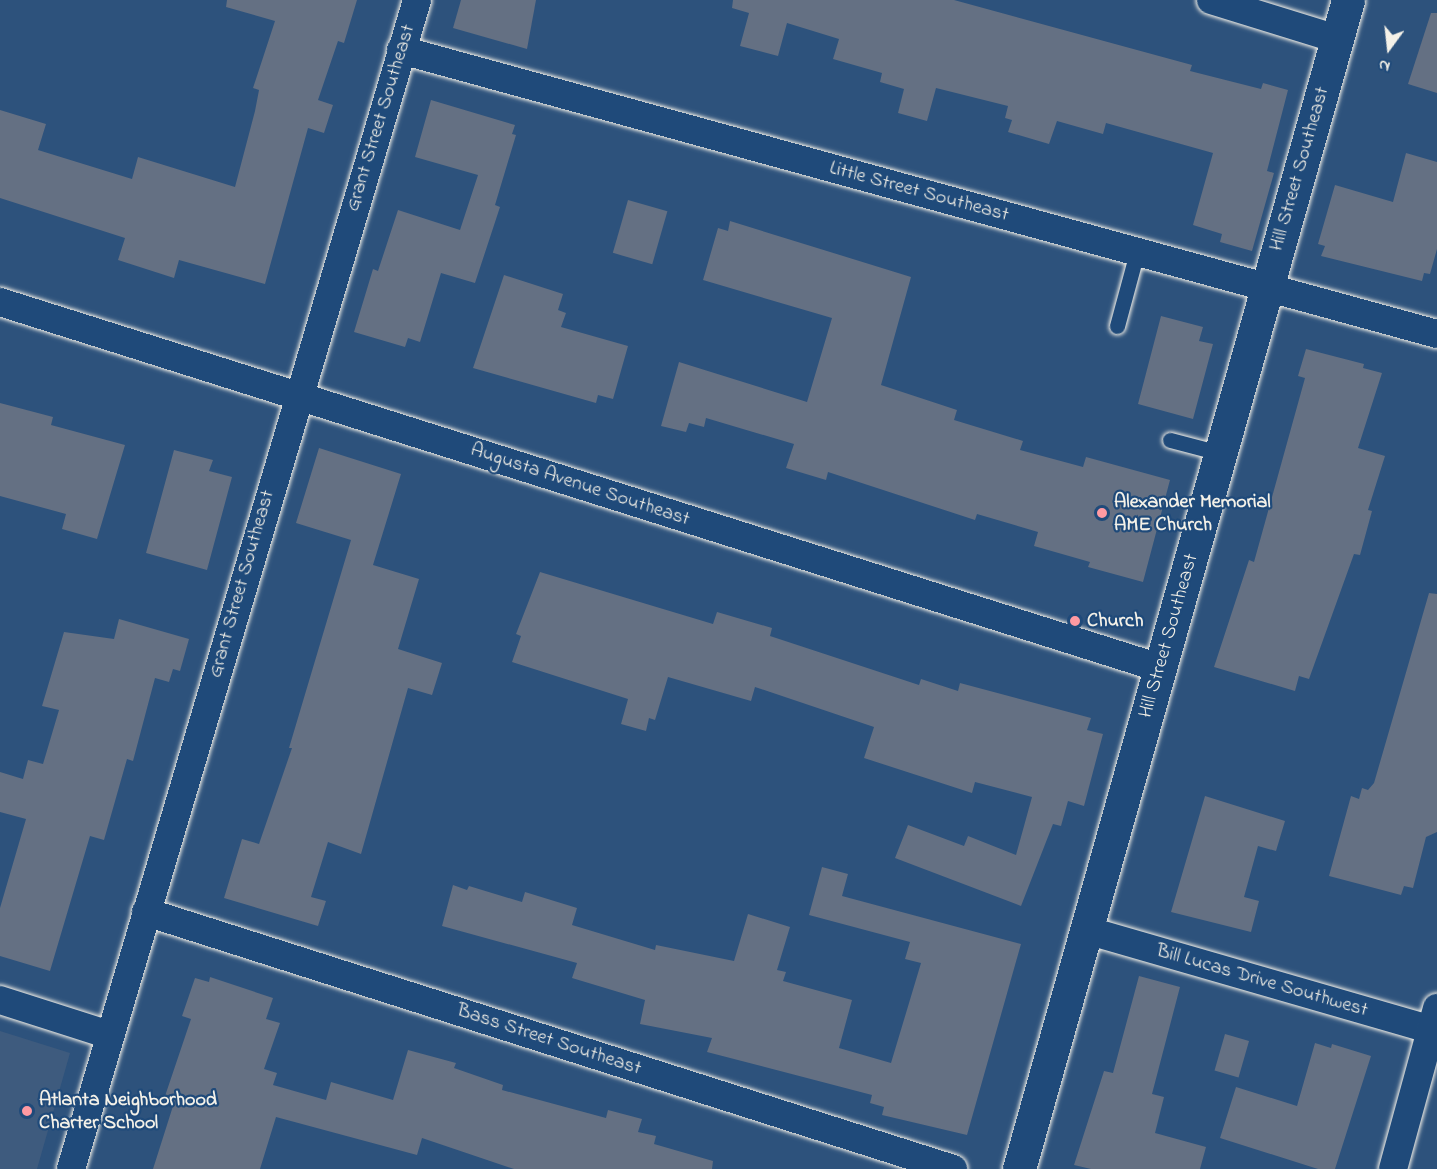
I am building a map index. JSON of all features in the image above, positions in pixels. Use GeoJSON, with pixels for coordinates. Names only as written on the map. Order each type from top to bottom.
{"type":"FeatureCollection","features":[{"type":"Feature","properties":{"kind":"street","name":"Grant Street Southeast"},"geometry":{"type":"LineString","coordinates":[[71,1169],[417,0]]}},
{"type":"Feature","properties":{"kind":"street"},"geometry":{"type":"LineString","coordinates":[[1211,0],[1337,39]]}},
{"type":"Feature","properties":{"kind":"street","name":"Hill Street Southeast"},"geometry":{"type":"LineString","coordinates":[[1019,1169],[1348,0]]}},
{"type":"Feature","properties":{"kind":"street","name":"Little Street Southeast"},"geometry":{"type":"LineString","coordinates":[[401,50],[1437,334]]}},
{"type":"Feature","properties":{"kind":"street","name":"Augusta Avenue Southeast"},"geometry":{"type":"LineString","coordinates":[[0,302],[1160,668]]}},
{"type":"Feature","properties":{"kind":"street","name":"Bass Street Southeast"},"geometry":{"type":"LineString","coordinates":[[146,912],[953,1169]]}},
{"type":"Feature","properties":{"kind":"street","name":"Bill Lucas Drive Southwest"},"geometry":{"type":"LineString","coordinates":[[1086,930],[1435,1023]]}},
{"type":"Feature","properties":{"kind":"street"},"geometry":{"type":"LineString","coordinates":[[0,1000],[110,1035]]}},
{"type":"Feature","properties":{"kind":"street"},"geometry":{"type":"LineString","coordinates":[[1393,1169],[1435,1023]]}},
{"type":"Feature","properties":{"kind":"lane"},"geometry":{"type":"LineString","coordinates":[[1117,326],[1137,252]]}},
{"type":"Feature","properties":{"kind":"lane"},"geometry":{"type":"LineString","coordinates":[[1170,440],[1220,453]]}},
{"type":"Feature","properties":{"kind":"shaded area","name":"Atlanta Neighborhood Charter School"},"geometry":{"type":"Polygon","coordinates":[[[0,1031],[70,1053],[37,1169],[0,1169],[0,1031]]]}},
{"type":"Feature","properties":{"kind":"building"},"geometry":{"type":"Polygon","coordinates":[[[227,0],[357,0],[344,43],[338,41],[318,100],[333,105],[324,133],[308,128],[265,284],[179,260],[174,278],[118,260],[125,238],[0,198],[0,110],[46,124],[38,150],[132,179],[138,157],[235,187],[259,90],[253,88],[275,21],[226,7],[227,0]]]}},
{"type":"Feature","properties":{"kind":"building"},"geometry":{"type":"Polygon","coordinates":[[[461,0],[536,0],[527,49],[453,28],[461,0]]]}},
{"type":"Feature","properties":{"kind":"building"},"geometry":{"type":"Polygon","coordinates":[[[733,0],[954,0],[1192,65],[1190,71],[1261,89],[1263,83],[1288,90],[1267,171],[1274,173],[1252,251],[1220,242],[1222,234],[1193,225],[1213,153],[1106,123],[1103,134],[1057,121],[1049,144],[1008,132],[1012,120],[1005,118],[1008,106],[936,88],[927,121],[898,113],[904,89],[880,82],[882,73],[833,59],[839,39],[787,23],[778,56],[740,46],[749,13],[732,8],[733,0]]]}},
{"type":"Feature","properties":{"kind":"building"},"geometry":{"type":"Polygon","coordinates":[[[1431,13],[1437,13],[1437,93],[1408,84],[1431,13]]]}},
{"type":"Feature","properties":{"kind":"building"},"geometry":{"type":"Polygon","coordinates":[[[431,100],[515,125],[512,134],[516,135],[495,205],[500,207],[475,283],[441,273],[420,342],[408,338],[405,347],[354,332],[373,269],[378,271],[398,210],[460,230],[478,175],[415,157],[431,100]]]}},
{"type":"Feature","properties":{"kind":"building"},"geometry":{"type":"Polygon","coordinates":[[[1406,153],[1437,162],[1437,249],[1430,274],[1424,273],[1422,281],[1321,256],[1325,246],[1318,244],[1335,185],[1393,202],[1406,153]]]}},
{"type":"Feature","properties":{"kind":"building"},"geometry":{"type":"Polygon","coordinates":[[[628,200],[667,211],[652,264],[613,253],[628,200]]]}},
{"type":"Feature","properties":{"kind":"building"},"geometry":{"type":"Polygon","coordinates":[[[730,221],[911,277],[881,385],[957,410],[954,420],[1023,441],[1020,450],[1083,467],[1086,457],[1170,480],[1143,582],[1088,567],[1090,562],[1034,546],[1038,532],[977,514],[975,520],[828,472],[826,480],[786,468],[794,444],[706,418],[704,427],[689,423],[686,432],[661,426],[679,362],[807,402],[832,318],[703,280],[718,228],[728,231],[730,221]]]}},
{"type":"Feature","properties":{"kind":"building"},"geometry":{"type":"Polygon","coordinates":[[[504,275],[563,294],[558,310],[566,313],[561,327],[628,346],[613,399],[598,395],[596,403],[473,368],[504,275]]]}},
{"type":"Feature","properties":{"kind":"building"},"geometry":{"type":"Polygon","coordinates":[[[1161,316],[1203,327],[1199,341],[1213,344],[1193,419],[1138,404],[1161,316]]]}},
{"type":"Feature","properties":{"kind":"building"},"geometry":{"type":"Polygon","coordinates":[[[1306,349],[1364,364],[1363,368],[1382,373],[1358,448],[1385,456],[1368,510],[1372,511],[1360,555],[1354,554],[1309,679],[1299,676],[1295,691],[1214,667],[1249,560],[1254,562],[1305,378],[1298,376],[1306,349]]]}},
{"type":"Feature","properties":{"kind":"building"},"geometry":{"type":"Polygon","coordinates":[[[0,403],[53,417],[51,425],[125,445],[97,539],[62,529],[66,514],[0,496],[0,403]]]}},
{"type":"Feature","properties":{"kind":"building"},"geometry":{"type":"Polygon","coordinates":[[[319,448],[401,474],[373,565],[419,579],[398,649],[442,663],[432,695],[408,688],[361,854],[328,842],[311,897],[326,901],[318,926],[224,898],[242,839],[259,844],[292,748],[289,748],[351,540],[296,523],[319,448]]]}},
{"type":"Feature","properties":{"kind":"building"},"geometry":{"type":"Polygon","coordinates":[[[174,450],[213,460],[209,471],[232,477],[207,570],[146,553],[174,450]]]}},
{"type":"Feature","properties":{"kind":"building"},"geometry":{"type":"Polygon","coordinates":[[[540,572],[713,624],[717,612],[772,628],[770,636],[919,685],[921,679],[958,691],[960,683],[1091,718],[1087,730],[1103,734],[1084,806],[1068,801],[1061,826],[1053,824],[1021,906],[895,858],[908,825],[964,846],[968,836],[1016,855],[1032,797],[975,782],[972,793],[864,758],[874,727],[755,687],[751,701],[668,677],[655,720],[649,718],[646,731],[621,724],[628,699],[512,662],[521,636],[516,634],[540,572]]]}},
{"type":"Feature","properties":{"kind":"building"},"geometry":{"type":"Polygon","coordinates":[[[1429,593],[1437,594],[1437,832],[1426,837],[1413,888],[1404,886],[1401,895],[1329,876],[1351,796],[1359,799],[1362,788],[1368,790],[1374,783],[1429,593]]]}},
{"type":"Feature","properties":{"kind":"building"},"geometry":{"type":"Polygon","coordinates":[[[119,619],[189,639],[180,671],[173,669],[169,682],[155,678],[133,761],[127,759],[104,840],[90,836],[50,971],[0,956],[0,908],[26,819],[0,812],[0,772],[23,779],[28,760],[43,764],[59,710],[42,706],[64,632],[114,639],[119,619]]]}},
{"type":"Feature","properties":{"kind":"building"},"geometry":{"type":"Polygon","coordinates":[[[1205,796],[1285,821],[1276,851],[1258,846],[1244,897],[1259,901],[1251,932],[1171,912],[1205,796]]]}},
{"type":"Feature","properties":{"kind":"building"},"geometry":{"type":"Polygon","coordinates":[[[822,867],[848,874],[842,896],[1021,944],[967,1135],[882,1115],[884,1107],[870,1103],[872,1095],[707,1052],[712,1038],[640,1024],[645,1000],[572,978],[577,963],[442,926],[453,885],[467,890],[469,886],[522,902],[525,892],[577,908],[572,925],[655,950],[656,945],[734,961],[748,914],[790,927],[777,970],[786,972],[783,981],[852,1000],[839,1048],[891,1063],[921,963],[905,959],[910,942],[809,915],[822,867]]]}},
{"type":"Feature","properties":{"kind":"building"},"geometry":{"type":"Polygon","coordinates":[[[1139,976],[1180,987],[1152,1094],[1164,1097],[1155,1133],[1206,1147],[1200,1169],[1091,1169],[1074,1165],[1104,1071],[1113,1073],[1139,976]]]}},
{"type":"Feature","properties":{"kind":"building"},"geometry":{"type":"Polygon","coordinates":[[[210,977],[273,998],[266,1019],[280,1023],[264,1069],[277,1073],[273,1085],[326,1100],[331,1082],[393,1100],[408,1050],[456,1063],[454,1068],[503,1085],[502,1090],[606,1118],[608,1110],[642,1119],[638,1132],[656,1136],[654,1144],[713,1161],[712,1169],[514,1169],[422,1138],[417,1155],[276,1117],[260,1169],[153,1169],[173,1106],[163,1102],[191,1019],[182,1016],[195,978],[209,982],[210,977]]]}},
{"type":"Feature","properties":{"kind":"building"},"geometry":{"type":"Polygon","coordinates":[[[1225,1034],[1249,1041],[1239,1077],[1215,1071],[1225,1034]]]}},
{"type":"Feature","properties":{"kind":"building"},"geometry":{"type":"Polygon","coordinates":[[[1315,1043],[1331,1048],[1332,1044],[1371,1056],[1335,1169],[1318,1169],[1220,1138],[1236,1087],[1297,1106],[1315,1043]]]}},
{"type":"Feature","properties":{"kind":"place","name":"Alexander Memorial AME Church"},"geometry":{"type":"Point","coordinates":[1102,513]}},
{"type":"Feature","properties":{"kind":"place","name":"Church"},"geometry":{"type":"Point","coordinates":[1075,621]}},
{"type":"Feature","properties":{"kind":"place","name":"Atlanta Neighborhood Charter School"},"geometry":{"type":"Point","coordinates":[27,1111]}}]}
